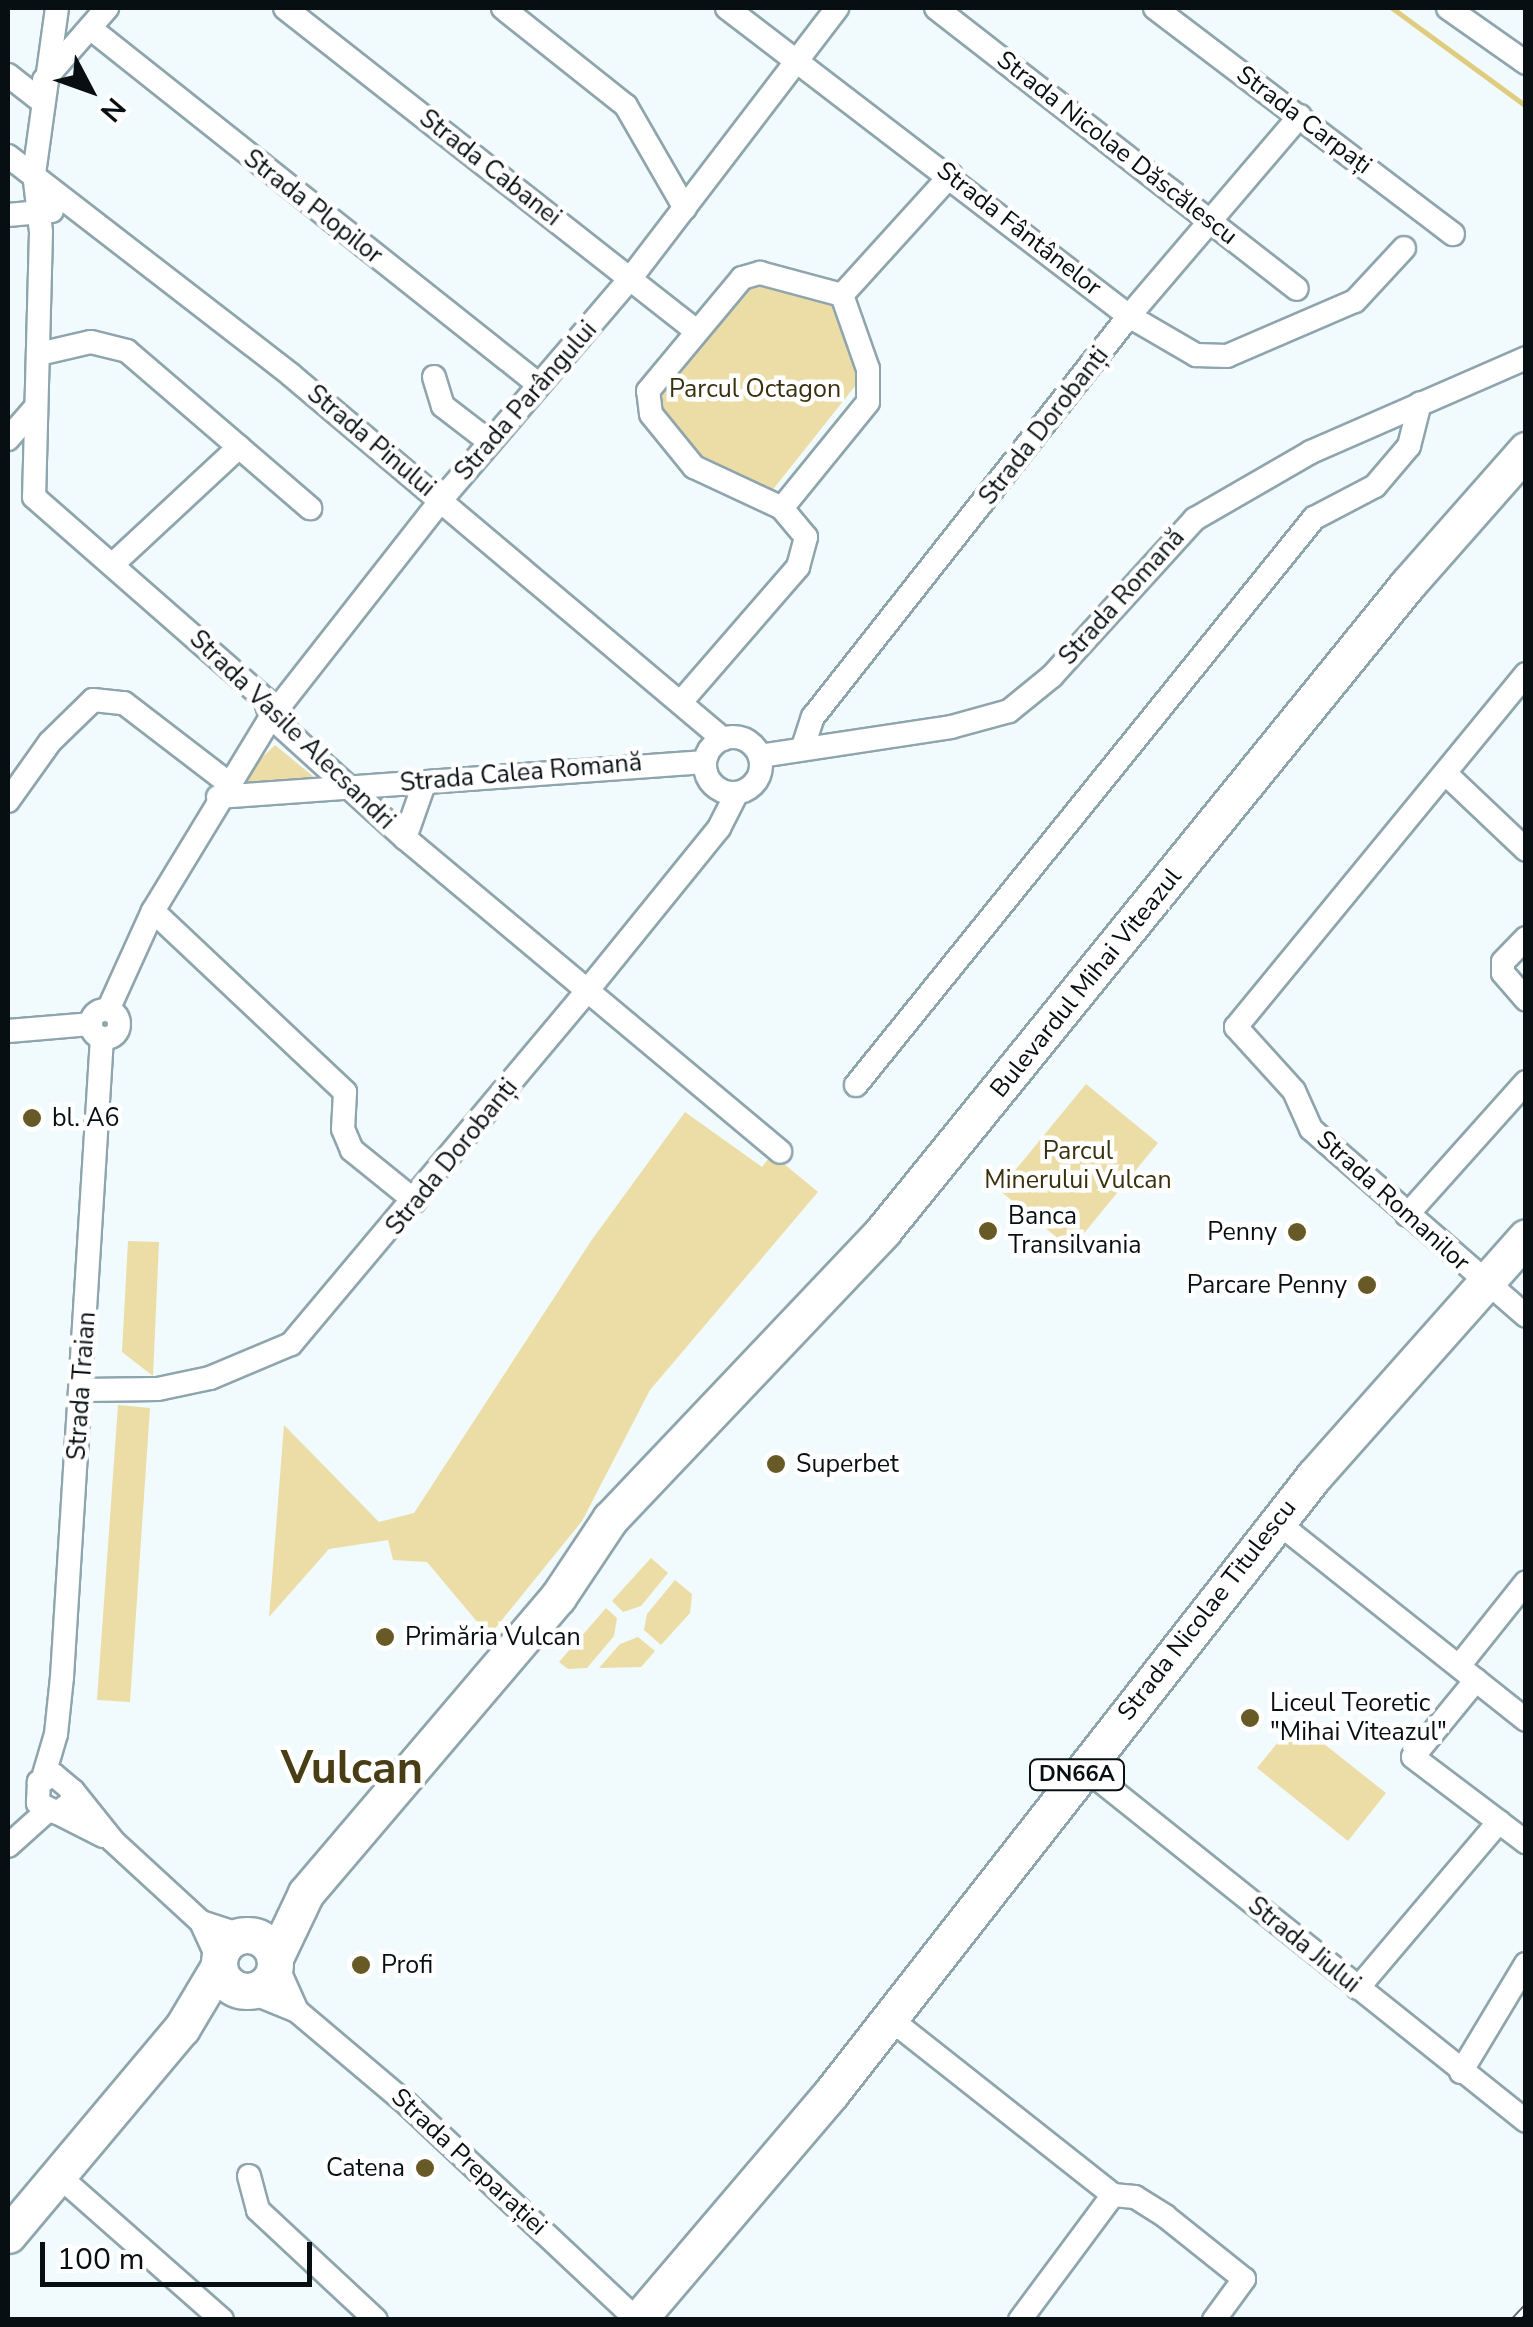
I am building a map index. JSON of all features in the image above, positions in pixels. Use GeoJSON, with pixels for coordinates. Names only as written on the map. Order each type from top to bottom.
{"type":"FeatureCollection","features":[{"type":"Feature","properties":{"kind":"main road","name":"Bulevardul Mihai Viteazul"},"geometry":{"type":"LineString","coordinates":[[558,1597],[610,1519],[895,1216],[1408,585],[1526,450]]}},
{"type":"Feature","properties":{"kind":"main road","name":"Bulevardul Mihai Viteazul"},"geometry":{"type":"LineString","coordinates":[[8,2235],[236,1963],[306,1894],[558,1597],[899,1244],[1422,598],[1526,487]]}},
{"type":"Feature","properties":{"kind":"main road","name":"Strada Nicolae Titulescu"},"geometry":{"type":"LineString","coordinates":[[637,2320],[889,2018],[1276,1522],[1526,1237]]}},
{"type":"Feature","properties":{"kind":"main road","name":"Bulevardul Mihai Viteazul"},"geometry":{"type":"LineString","coordinates":[[276,1961],[306,1894]]}},
{"type":"Feature","properties":{"kind":"main road"},"geometry":{"type":"LineString","coordinates":[[236,1963],[268,1982],[276,1961]]}},
{"type":"Feature","properties":{"kind":"street","name":"Strada Vasile Alecsandri"},"geometry":{"type":"LineString","coordinates":[[56,8],[41,92],[34,173],[40,212],[34,496],[265,699],[271,718],[405,838],[780,1152]]}},
{"type":"Feature","properties":{"kind":"street"},"geometry":{"type":"LineString","coordinates":[[8,75],[41,92],[107,8]]}},
{"type":"Feature","properties":{"kind":"street","name":"Strada Cabanei"},"geometry":{"type":"LineString","coordinates":[[284,8],[694,330]]}},
{"type":"Feature","properties":{"kind":"street"},"geometry":{"type":"LineString","coordinates":[[503,8],[626,106],[685,208]]}},
{"type":"Feature","properties":{"kind":"street","name":"Strada Fântânelor"},"geometry":{"type":"LineString","coordinates":[[727,8],[1129,316],[1212,358],[1335,311],[1368,290],[1404,248]]}},
{"type":"Feature","properties":{"kind":"street","name":"Strada Parângului"},"geometry":{"type":"LineString","coordinates":[[222,790],[271,718],[441,500],[630,279],[837,8]]}},
{"type":"Feature","properties":{"kind":"street","name":"Strada Nicolae Dăscălescu"},"geometry":{"type":"LineString","coordinates":[[936,8],[1297,289]]}},
{"type":"Feature","properties":{"kind":"street","name":"Strada Carpați"},"geometry":{"type":"LineString","coordinates":[[1155,8],[1453,234]]}},
{"type":"Feature","properties":{"kind":"street"},"geometry":{"type":"LineString","coordinates":[[1448,8],[1526,63]]}},
{"type":"Feature","properties":{"kind":"street","name":"Strada Plopilor"},"geometry":{"type":"LineString","coordinates":[[90,28],[538,384]]}},
{"type":"Feature","properties":{"kind":"street","name":"Strada Dorobanți"},"geometry":{"type":"LineString","coordinates":[[803,746],[813,718],[1129,316],[1300,116]]}},
{"type":"Feature","properties":{"kind":"street","name":"Strada Pinului"},"geometry":{"type":"LineString","coordinates":[[8,156],[80,209],[441,500],[723,740]]}},
{"type":"Feature","properties":{"kind":"street"},"geometry":{"type":"LineString","coordinates":[[842,295],[951,176]]}},
{"type":"Feature","properties":{"kind":"street"},"geometry":{"type":"LineString","coordinates":[[8,215],[80,209]]}},
{"type":"Feature","properties":{"kind":"street"},"geometry":{"type":"LineString","coordinates":[[681,702],[798,567],[806,537],[782,508],[694,468],[650,414],[648,391],[730,287],[760,273],[842,295]]}},
{"type":"Feature","properties":{"kind":"street"},"geometry":{"type":"LineString","coordinates":[[782,508],[868,402],[868,368],[842,295]]}},
{"type":"Feature","properties":{"kind":"street"},"geometry":{"type":"LineString","coordinates":[[38,354],[91,342],[126,351],[310,508]]}},
{"type":"Feature","properties":{"kind":"street","name":"Strada Romană"},"geometry":{"type":"LineString","coordinates":[[760,756],[803,746],[951,728],[1009,711],[1052,676],[1194,519],[1310,452],[1526,358]]}},
{"type":"Feature","properties":{"kind":"street"},"geometry":{"type":"LineString","coordinates":[[434,377],[443,406],[490,442]]}},
{"type":"Feature","properties":{"kind":"street"},"geometry":{"type":"LineString","coordinates":[[856,1085],[1314,518],[1375,486],[1409,446],[1420,404]]}},
{"type":"Feature","properties":{"kind":"street"},"geometry":{"type":"LineString","coordinates":[[8,439],[35,408]]}},
{"type":"Feature","properties":{"kind":"street"},"geometry":{"type":"LineString","coordinates":[[112,565],[239,446]]}},
{"type":"Feature","properties":{"kind":"street"},"geometry":{"type":"LineString","coordinates":[[1526,674],[1445,773],[1526,850]]}},
{"type":"Feature","properties":{"kind":"street"},"geometry":{"type":"LineString","coordinates":[[8,801],[50,742],[93,700],[124,703],[222,790]]}},
{"type":"Feature","properties":{"kind":"street"},"geometry":{"type":"LineString","coordinates":[[723,740],[749,742],[760,756],[757,780],[737,793],[714,785],[706,762],[723,740]]}},
{"type":"Feature","properties":{"kind":"street","name":"Strada Calea Romană"},"geometry":{"type":"LineString","coordinates":[[222,790],[424,784],[706,762]]}},
{"type":"Feature","properties":{"kind":"street","name":"Strada Romanilor"},"geometry":{"type":"LineString","coordinates":[[1445,773],[1236,1027],[1294,1091],[1312,1129],[1526,1316]]}},
{"type":"Feature","properties":{"kind":"street"},"geometry":{"type":"LineString","coordinates":[[405,838],[424,784]]}},
{"type":"Feature","properties":{"kind":"street","name":"Strada Traian"},"geometry":{"type":"LineString","coordinates":[[222,790],[153,911],[100,1024],[83,1390],[56,1734],[46,1800],[112,1841],[201,1922],[236,1963]]}},
{"type":"Feature","properties":{"kind":"street","name":"Strada Dorobanți"},"geometry":{"type":"LineString","coordinates":[[83,1390],[158,1389],[210,1378],[291,1344],[416,1201],[588,991],[719,828],[737,793]]}},
{"type":"Feature","properties":{"kind":"street"},"geometry":{"type":"LineString","coordinates":[[153,911],[345,1092],[349,1109],[343,1130],[352,1150],[416,1201]]}},
{"type":"Feature","properties":{"kind":"street"},"geometry":{"type":"LineString","coordinates":[[1526,938],[1503,962],[1503,973],[1526,999]]}},
{"type":"Feature","properties":{"kind":"street"},"geometry":{"type":"LineString","coordinates":[[8,1031],[100,1024]]}},
{"type":"Feature","properties":{"kind":"street"},"geometry":{"type":"LineString","coordinates":[[1407,1215],[1526,1082]]}},
{"type":"Feature","properties":{"kind":"street"},"geometry":{"type":"LineString","coordinates":[[1276,1522],[1526,1720]]}},
{"type":"Feature","properties":{"kind":"street"},"geometry":{"type":"LineString","coordinates":[[1526,1582],[1413,1756],[1526,1842]]}},
{"type":"Feature","properties":{"kind":"street","name":"Strada Traian"},"geometry":{"type":"LineString","coordinates":[[56,1734],[71,1786],[112,1841]]}},
{"type":"Feature","properties":{"kind":"street","name":"Strada Jiului"},"geometry":{"type":"LineString","coordinates":[[1083,1768],[1526,2121]]}},
{"type":"Feature","properties":{"kind":"street"},"geometry":{"type":"LineString","coordinates":[[9,1844],[46,1800],[60,1775],[71,1786],[71,1803],[46,1800]]}},
{"type":"Feature","properties":{"kind":"street"},"geometry":{"type":"LineString","coordinates":[[1358,1988],[1499,1822]]}},
{"type":"Feature","properties":{"kind":"street","name":"Strada Traian"},"geometry":{"type":"LineString","coordinates":[[201,1922],[236,1963]]}},
{"type":"Feature","properties":{"kind":"street","name":"Strada Preparației"},"geometry":{"type":"LineString","coordinates":[[276,1961],[296,2010]]}},
{"type":"Feature","properties":{"kind":"street","name":"Strada Preparației"},"geometry":{"type":"LineString","coordinates":[[236,1963],[407,2104],[637,2320]]}},
{"type":"Feature","properties":{"kind":"street"},"geometry":{"type":"LineString","coordinates":[[1461,2072],[1526,1964]]}},
{"type":"Feature","properties":{"kind":"street"},"geometry":{"type":"LineString","coordinates":[[889,2018],[1113,2195],[1135,2197],[1244,2280],[1214,2320]]}},
{"type":"Feature","properties":{"kind":"street"},"geometry":{"type":"LineString","coordinates":[[250,2176],[258,2210],[376,2320]]}},
{"type":"Feature","properties":{"kind":"street"},"geometry":{"type":"LineString","coordinates":[[60,2177],[222,2320]]}},
{"type":"Feature","properties":{"kind":"street"},"geometry":{"type":"LineString","coordinates":[[1020,2320],[1113,2195]]}},
{"type":"Feature","properties":{"kind":"green space","name":"Parcul Octagon"},"geometry":{"type":"Polygon","coordinates":[[[757,280],[831,299],[863,376],[771,492],[710,468],[660,417],[654,394],[700,334],[757,280]]]}},
{"type":"Feature","properties":{"kind":"green space"},"geometry":{"type":"Polygon","coordinates":[[[275,745],[314,777],[244,785],[242,777],[275,745]]]}},
{"type":"Feature","properties":{"kind":"green space","name":"Parcul Minerului Vulcan"},"geometry":{"type":"Polygon","coordinates":[[[1086,1084],[1158,1143],[1071,1249],[999,1190],[1086,1084]]]}},
{"type":"Feature","properties":{"kind":"green space"},"geometry":{"type":"Polygon","coordinates":[[[685,1112],[762,1167],[772,1154],[818,1192],[650,1390],[582,1521],[489,1636],[427,1562],[393,1560],[388,1540],[329,1549],[269,1617],[284,1425],[379,1522],[414,1513],[591,1241],[685,1112]]]}},
{"type":"Feature","properties":{"kind":"green space"},"geometry":{"type":"Polygon","coordinates":[[[128,1241],[159,1242],[153,1376],[122,1352],[128,1241]]]}},
{"type":"Feature","properties":{"kind":"green space"},"geometry":{"type":"Polygon","coordinates":[[[118,1405],[150,1408],[130,1702],[97,1700],[118,1405]]]}},
{"type":"Feature","properties":{"kind":"green space"},"geometry":{"type":"Polygon","coordinates":[[[651,1558],[668,1573],[641,1606],[623,1612],[612,1601],[651,1558]]]}},
{"type":"Feature","properties":{"kind":"green space"},"geometry":{"type":"Polygon","coordinates":[[[675,1580],[692,1594],[690,1613],[661,1645],[644,1630],[647,1614],[675,1580]]]}},
{"type":"Feature","properties":{"kind":"green space"},"geometry":{"type":"Polygon","coordinates":[[[606,1608],[617,1618],[614,1636],[587,1668],[568,1669],[559,1662],[606,1608]]]}},
{"type":"Feature","properties":{"kind":"green space"},"geometry":{"type":"Polygon","coordinates":[[[638,1637],[655,1651],[641,1667],[599,1668],[620,1644],[638,1637]]]}},
{"type":"Feature","properties":{"kind":"green space"},"geometry":{"type":"Polygon","coordinates":[[[1295,1721],[1386,1793],[1348,1841],[1257,1768],[1295,1721]]]}},
{"type":"Feature","properties":{"kind":"waterway"},"geometry":{"type":"LineString","coordinates":[[1392,8],[1526,106]]}},
{"type":"Feature","properties":{"kind":"railway"},"geometry":{"type":"LineString","coordinates":[[1515,2320],[1526,2308]]}},
{"type":"Feature","properties":{"kind":"place","name":"bl. A6"},"geometry":{"type":"Point","coordinates":[32,1118]}},
{"type":"Feature","properties":{"kind":"place","name":"Banca Transilvania"},"geometry":{"type":"Point","coordinates":[988,1231]}},
{"type":"Feature","properties":{"kind":"place","name":"Penny"},"geometry":{"type":"Point","coordinates":[1297,1232]}},
{"type":"Feature","properties":{"kind":"place","name":"Parcare Penny"},"geometry":{"type":"Point","coordinates":[1367,1285]}},
{"type":"Feature","properties":{"kind":"place","name":"Superbet"},"geometry":{"type":"Point","coordinates":[776,1464]}},
{"type":"Feature","properties":{"kind":"place","name":"Primăria Vulcan"},"geometry":{"type":"Point","coordinates":[385,1637]}},
{"type":"Feature","properties":{"kind":"place","name":"Liceul Teoretic \"Mihai Viteazul\""},"geometry":{"type":"Point","coordinates":[1250,1718]}},
{"type":"Feature","properties":{"kind":"place","name":"Profi"},"geometry":{"type":"Point","coordinates":[361,1965]}},
{"type":"Feature","properties":{"kind":"place","name":"Catena"},"geometry":{"type":"Point","coordinates":[425,2168]}},
{"type":"Feature","properties":{"kind":"district","name":"Vulcan"},"geometry":{"type":"Point","coordinates":[352,1769]}}]}
